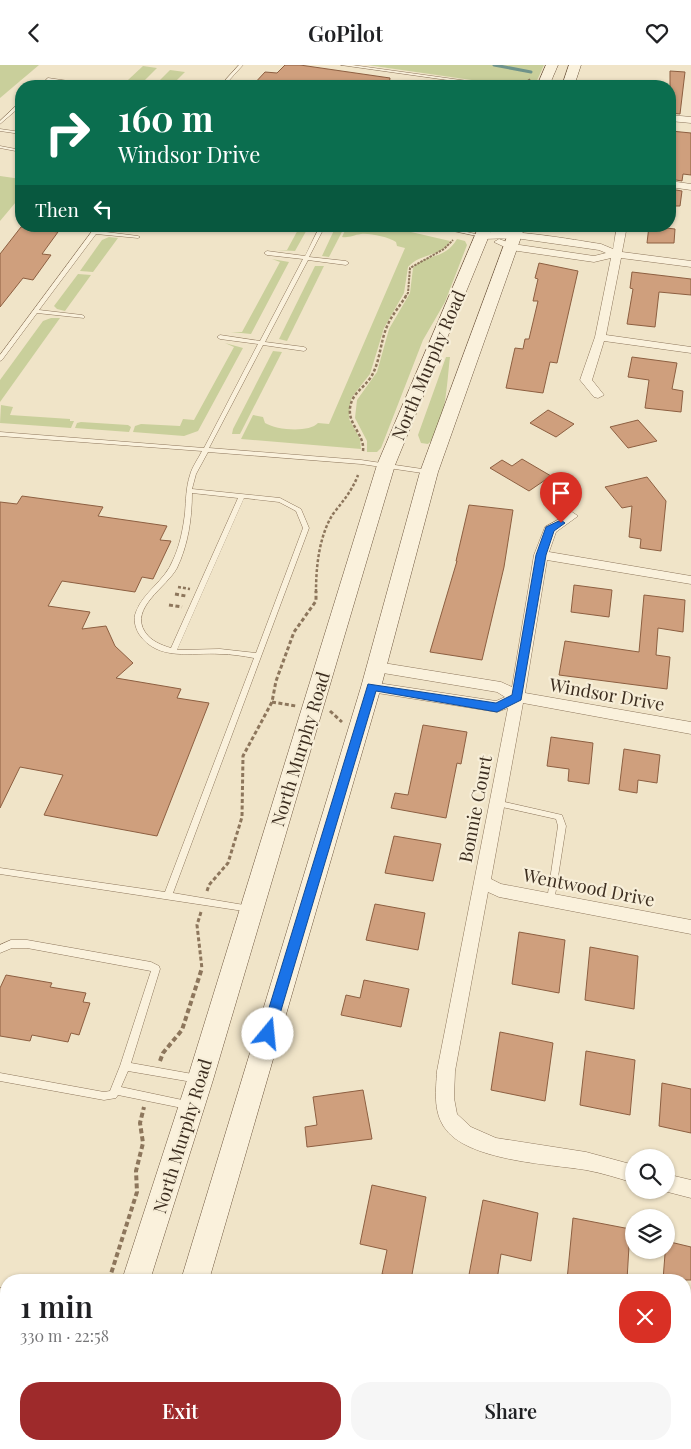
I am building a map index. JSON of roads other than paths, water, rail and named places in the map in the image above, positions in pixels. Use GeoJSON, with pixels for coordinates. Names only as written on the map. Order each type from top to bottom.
{"type":"FeatureCollection","features":[{"type":"Feature","properties":{"kind":"main road"},"geometry":{"type":"LineString","coordinates":[[546,80],[552,65]]}},
{"type":"Feature","properties":{"kind":"main road"},"geometry":{"type":"LineString","coordinates":[[570,80],[574,65]]}},
{"type":"Feature","properties":{"kind":"main road","name":"North Murphy Road"},"geometry":{"type":"LineString","coordinates":[[138,1274],[200,1080],[386,465],[484,232]]}},
{"type":"Feature","properties":{"kind":"main road","name":"North Murphy Road"},"geometry":{"type":"LineString","coordinates":[[197,1274],[374,677],[429,473],[515,236]]}},
{"type":"Feature","properties":{"kind":"street"},"geometry":{"type":"LineString","coordinates":[[676,119],[691,120]]}},
{"type":"Feature","properties":{"kind":"street"},"geometry":{"type":"LineString","coordinates":[[676,185],[691,187]]}},
{"type":"Feature","properties":{"kind":"street"},"geometry":{"type":"LineString","coordinates":[[490,232],[515,236],[594,259],[616,254],[691,263]]}},
{"type":"Feature","properties":{"kind":"street"},"geometry":{"type":"LineString","coordinates":[[598,395],[586,380],[600,337],[621,232]]}},
{"type":"Feature","properties":{"kind":"street"},"geometry":{"type":"LineString","coordinates":[[600,337],[691,350]]}},
{"type":"Feature","properties":{"kind":"street","name":"Bonnie Court"},"geometry":{"type":"LineString","coordinates":[[572,516],[550,530],[541,555],[517,697],[446,1071],[447,1110],[452,1123],[484,1143],[587,1161],[625,1172]]}},
{"type":"Feature","properties":{"kind":"street"},"geometry":{"type":"LineString","coordinates":[[541,555],[691,580]]}},
{"type":"Feature","properties":{"kind":"street"},"geometry":{"type":"LineString","coordinates":[[374,677],[497,707],[517,697]]}},
{"type":"Feature","properties":{"kind":"street","name":"Windsor Drive"},"geometry":{"type":"LineString","coordinates":[[374,677],[500,687],[517,697],[691,728]]}},
{"type":"Feature","properties":{"kind":"street","name":"Wentwood Drive"},"geometry":{"type":"LineString","coordinates":[[481,883],[499,890],[691,927]]}},
{"type":"Feature","properties":{"kind":"street"},"geometry":{"type":"LineString","coordinates":[[675,1185],[691,1189]]}},
{"type":"Feature","properties":{"kind":"lane"},"geometry":{"type":"LineString","coordinates":[[227,80],[241,65]]}},
{"type":"Feature","properties":{"kind":"lane"},"geometry":{"type":"LineString","coordinates":[[343,65],[453,80]]}},
{"type":"Feature","properties":{"kind":"lane"},"geometry":{"type":"LineString","coordinates":[[0,123],[15,110]]}},
{"type":"Feature","properties":{"kind":"lane"},"geometry":{"type":"LineString","coordinates":[[0,130],[15,132]]}},
{"type":"Feature","properties":{"kind":"lane"},"geometry":{"type":"LineString","coordinates":[[0,147],[15,150]]}},
{"type":"Feature","properties":{"kind":"lane"},"geometry":{"type":"LineString","coordinates":[[0,359],[94,232],[138,237]]}},
{"type":"Feature","properties":{"kind":"lane"},"geometry":{"type":"LineString","coordinates":[[259,656],[211,651],[185,653],[158,647],[146,639],[138,625],[137,617],[144,603],[173,570],[189,521],[189,491],[192,474],[320,232]]}},
{"type":"Feature","properties":{"kind":"lane"},"geometry":{"type":"LineString","coordinates":[[267,253],[346,263]]}},
{"type":"Feature","properties":{"kind":"lane"},"geometry":{"type":"LineString","coordinates":[[35,311],[82,317]]}},
{"type":"Feature","properties":{"kind":"lane"},"geometry":{"type":"LineString","coordinates":[[220,337],[304,349]]}},
{"type":"Feature","properties":{"kind":"lane"},"geometry":{"type":"LineString","coordinates":[[0,434],[386,465],[429,473]]}},
{"type":"Feature","properties":{"kind":"lane"},"geometry":{"type":"LineString","coordinates":[[168,896],[306,528],[299,510],[280,500],[189,491]]}},
{"type":"Feature","properties":{"kind":"lane"},"geometry":{"type":"LineString","coordinates":[[173,651],[242,496]]}},
{"type":"Feature","properties":{"kind":"lane"},"geometry":{"type":"LineString","coordinates":[[496,803],[559,817],[562,826],[551,900]]}},
{"type":"Feature","properties":{"kind":"lane"},"geometry":{"type":"LineString","coordinates":[[0,871],[251,909]]}},
{"type":"Feature","properties":{"kind":"lane"},"geometry":{"type":"LineString","coordinates":[[0,949],[10,944],[28,944],[151,966],[156,969],[125,1066],[113,1095],[104,1096],[0,1077]]}},
{"type":"Feature","properties":{"kind":"lane"},"geometry":{"type":"LineString","coordinates":[[125,1066],[200,1080]]}},
{"type":"Feature","properties":{"kind":"lane"},"geometry":{"type":"LineString","coordinates":[[116,1090],[192,1106]]}},
{"type":"Feature","properties":{"kind":"waterway"},"geometry":{"type":"LineString","coordinates":[[494,65],[531,72]]}}]}
